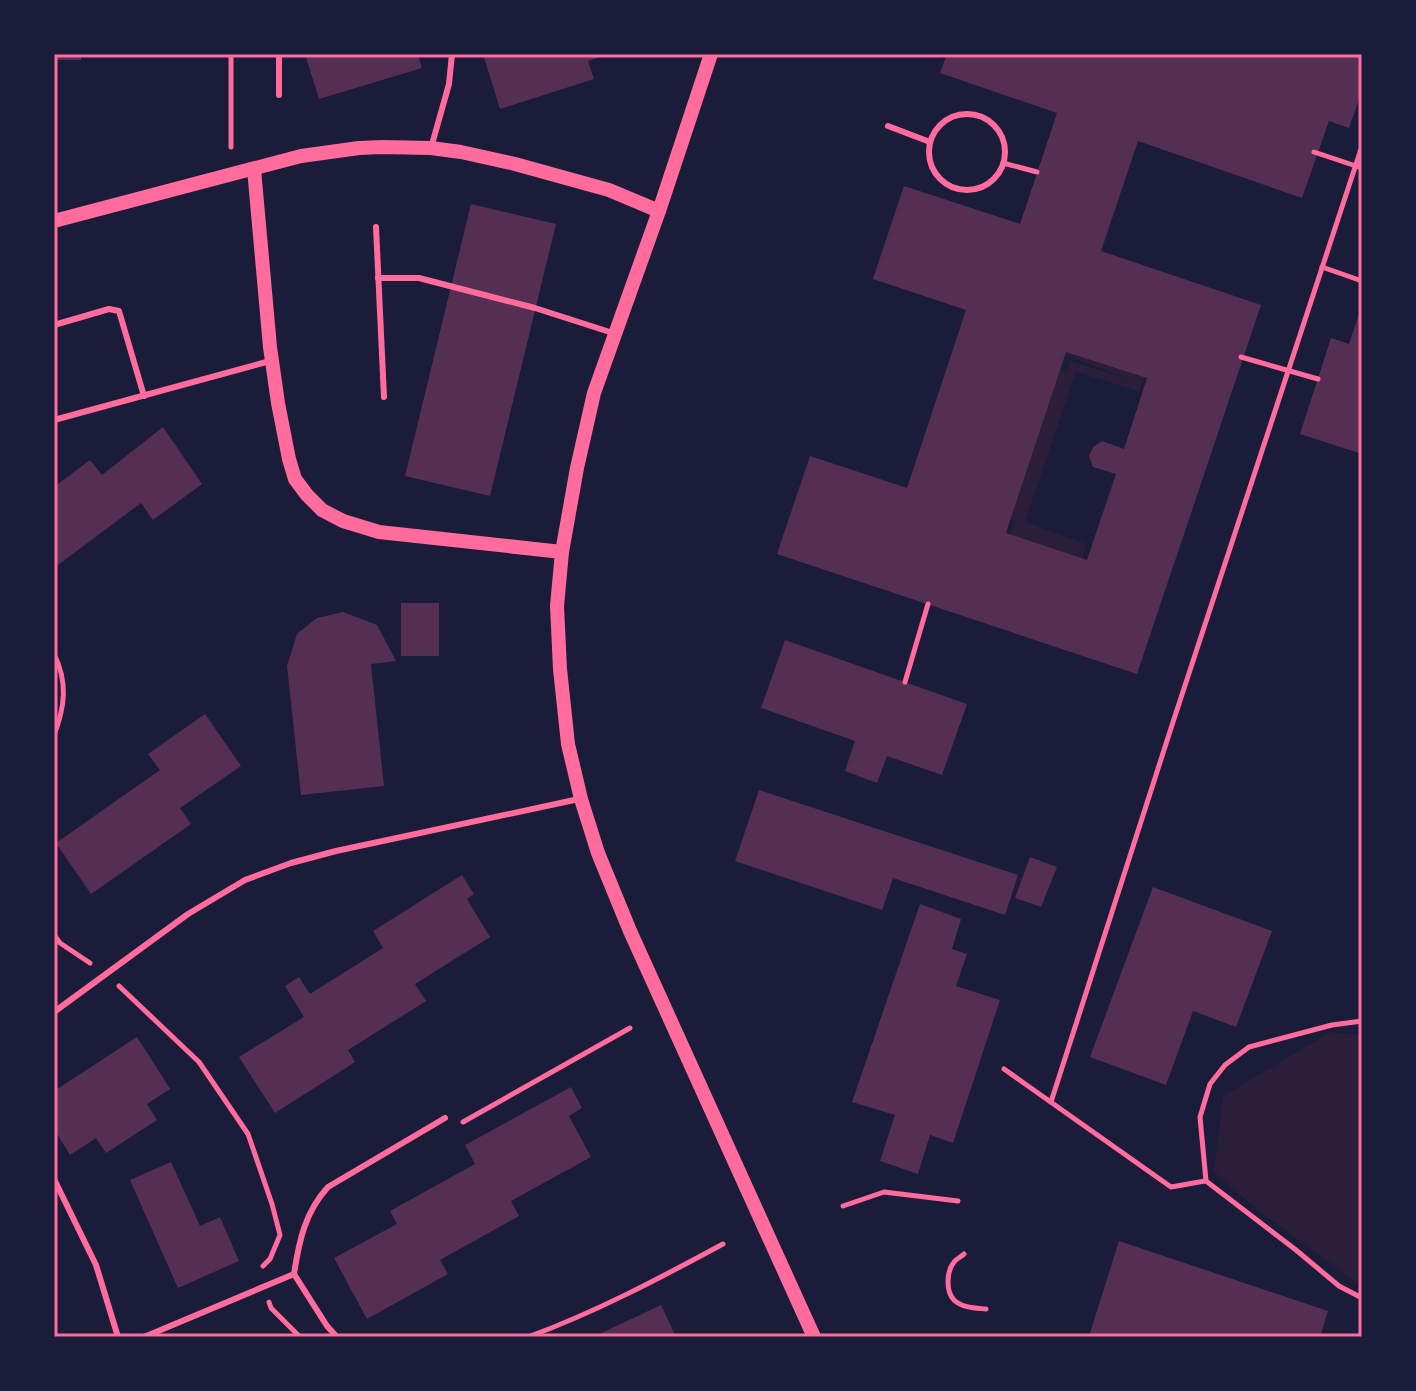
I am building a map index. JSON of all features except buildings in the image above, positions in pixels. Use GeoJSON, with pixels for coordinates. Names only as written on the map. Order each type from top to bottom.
{"type":"FeatureCollection","features":[{"type":"Feature","properties":{"kind":"street"},"geometry":{"type":"LineString","coordinates":[[711,54],[594,393],[562,552],[557,606],[560,669],[568,744],[598,853],[630,931],[814,1337]]}},
{"type":"Feature","properties":{"kind":"street"},"geometry":{"type":"LineString","coordinates":[[54,221],[301,156],[382,147],[431,148],[515,164],[609,190],[659,211]]}},
{"type":"Feature","properties":{"kind":"street"},"geometry":{"type":"LineString","coordinates":[[254,169],[272,361],[286,445],[295,479],[307,495],[322,510],[343,521],[379,532],[562,552]]}},
{"type":"Feature","properties":{"kind":"lane"},"geometry":{"type":"LineString","coordinates":[[279,54],[279,95]]}},
{"type":"Feature","properties":{"kind":"lane"},"geometry":{"type":"LineString","coordinates":[[431,148],[449,84],[452,54]]}},
{"type":"Feature","properties":{"kind":"lane"},"geometry":{"type":"LineString","coordinates":[[956,115],[980,116],[1000,131],[1004,143],[1003,163],[996,178],[986,185],[974,190],[961,190],[949,185],[932,167],[930,142],[944,121],[956,115]]}},
{"type":"Feature","properties":{"kind":"lane"},"geometry":{"type":"LineString","coordinates":[[888,126],[930,142]]}},
{"type":"Feature","properties":{"kind":"lane"},"geometry":{"type":"LineString","coordinates":[[376,227],[384,397]]}},
{"type":"Feature","properties":{"kind":"lane"},"geometry":{"type":"LineString","coordinates":[[378,278],[419,278],[535,308],[616,334]]}},
{"type":"Feature","properties":{"kind":"lane"},"geometry":{"type":"LineString","coordinates":[[54,325],[109,309],[119,311],[144,396]]}},
{"type":"Feature","properties":{"kind":"lane"},"geometry":{"type":"LineString","coordinates":[[54,420],[272,361]]}},
{"type":"Feature","properties":{"kind":"lane"},"geometry":{"type":"LineString","coordinates":[[54,1012],[105,973],[218,895],[245,880],[291,863],[367,844],[581,799]]}},
{"type":"Feature","properties":{"kind":"lane"},"geometry":{"type":"LineString","coordinates":[[337,1337],[294,1274],[299,1238],[318,1198],[328,1187],[445,1118]]}},
{"type":"Feature","properties":{"kind":"lane"},"geometry":{"type":"LineString","coordinates":[[54,1179],[96,1265],[118,1337]]}},
{"type":"Feature","properties":{"kind":"lane"},"geometry":{"type":"LineString","coordinates":[[144,1337],[294,1274]]}},
{"type":"Feature","properties":{"kind":"path"},"geometry":{"type":"LineString","coordinates":[[231,54],[231,147]]}},
{"type":"Feature","properties":{"kind":"path"},"geometry":{"type":"LineString","coordinates":[[1051,1102],[1362,146]]}},
{"type":"Feature","properties":{"kind":"path"},"geometry":{"type":"LineString","coordinates":[[1314,152],[1362,168]]}},
{"type":"Feature","properties":{"kind":"path"},"geometry":{"type":"LineString","coordinates":[[1003,163],[1037,172]]}},
{"type":"Feature","properties":{"kind":"path"},"geometry":{"type":"LineString","coordinates":[[1322,267],[1362,281]]}},
{"type":"Feature","properties":{"kind":"path"},"geometry":{"type":"LineString","coordinates":[[1241,357],[1318,379]]}},
{"type":"Feature","properties":{"kind":"path"},"geometry":{"type":"LineString","coordinates":[[905,682],[928,604]]}},
{"type":"Feature","properties":{"kind":"path"},"geometry":{"type":"LineString","coordinates":[[54,654],[65,689],[64,706],[54,735]]}},
{"type":"Feature","properties":{"kind":"path"},"geometry":{"type":"LineString","coordinates":[[54,935],[60,943],[105,973],[199,1062],[248,1134],[280,1235],[270,1259],[257,1272]]}},
{"type":"Feature","properties":{"kind":"path"},"geometry":{"type":"LineString","coordinates":[[1362,1021],[1332,1025],[1249,1047],[1225,1065],[1210,1084],[1200,1117],[1206,1181],[1339,1286],[1362,1298]]}},
{"type":"Feature","properties":{"kind":"path"},"geometry":{"type":"LineString","coordinates":[[451,1129],[630,1028]]}},
{"type":"Feature","properties":{"kind":"path"},"geometry":{"type":"LineString","coordinates":[[1004,1069],[1171,1187],[1206,1181]]}},
{"type":"Feature","properties":{"kind":"path"},"geometry":{"type":"LineString","coordinates":[[843,1206],[884,1192],[958,1201]]}},
{"type":"Feature","properties":{"kind":"path"},"geometry":{"type":"LineString","coordinates":[[528,1337],[628,1295],[723,1244]]}},
{"type":"Feature","properties":{"kind":"path"},"geometry":{"type":"LineString","coordinates":[[964,1254],[954,1262],[948,1288],[954,1300],[964,1306],[986,1309]]}},
{"type":"Feature","properties":{"kind":"path"},"geometry":{"type":"LineString","coordinates":[[271,1308],[300,1337]]}},
{"type":"Feature","properties":{"kind":"shaded area"},"geometry":{"type":"Polygon","coordinates":[[[1069,342],[1147,372],[1139,391],[1076,372],[1025,522],[1086,544],[1081,563],[1009,538],[1015,521],[1000,516],[1050,366],[1066,372],[1070,361],[1136,381],[1065,355],[1069,342]]]}},
{"type":"Feature","properties":{"kind":"shaded area"},"geometry":{"type":"Polygon","coordinates":[[[1331,1032],[1362,1035],[1362,1287],[1254,1207],[1214,1172],[1223,1096],[1331,1032]]]}}]}
